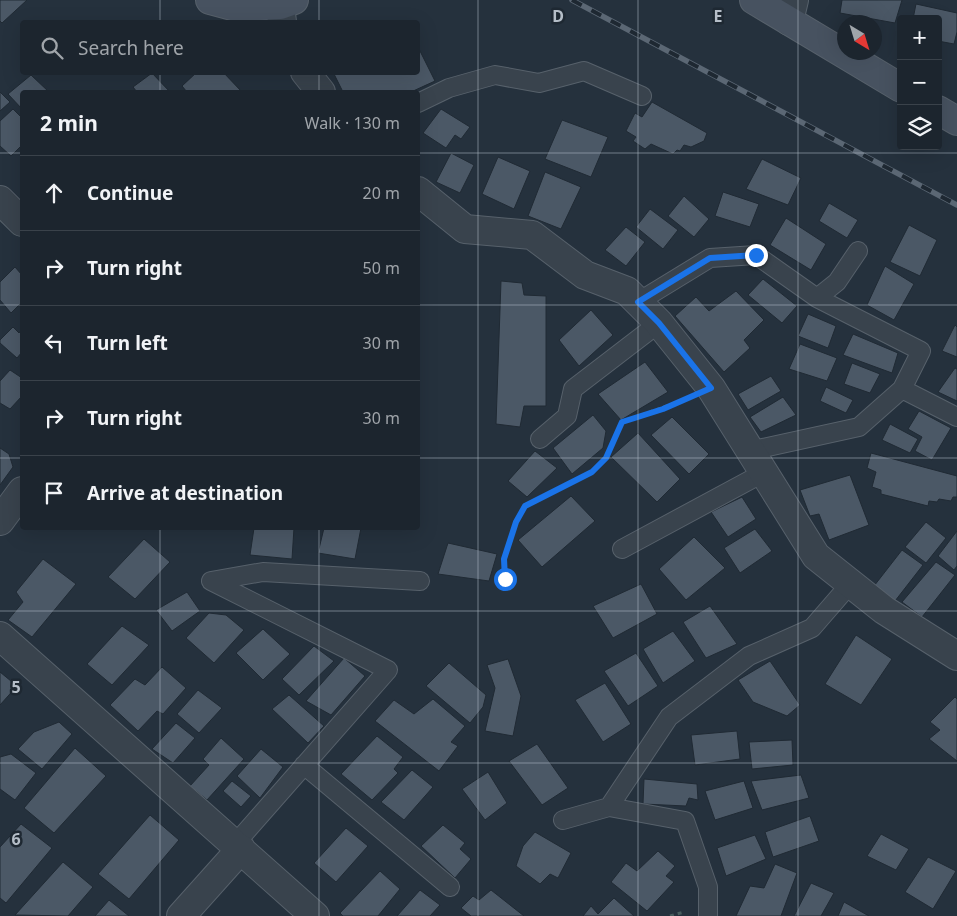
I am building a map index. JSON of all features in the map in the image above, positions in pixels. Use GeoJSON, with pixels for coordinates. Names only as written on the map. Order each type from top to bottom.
{"type":"FeatureCollection","features":[{"type":"Feature","properties":{"kind":"main road"},"geometry":{"type":"LineString","coordinates":[[210,0],[236,7],[285,9]]}},
{"type":"Feature","properties":{"kind":"main road"},"geometry":{"type":"LineString","coordinates":[[754,0],[791,11],[897,85]]}},
{"type":"Feature","properties":{"kind":"main road"},"geometry":{"type":"LineString","coordinates":[[942,112],[957,121]]}},
{"type":"Feature","properties":{"kind":"street"},"geometry":{"type":"LineString","coordinates":[[307,75],[319,90]]}},
{"type":"Feature","properties":{"kind":"street"},"geometry":{"type":"LineString","coordinates":[[420,193],[465,229],[532,235],[585,275],[627,291],[659,323],[711,388],[816,556],[884,610],[957,656]]}},
{"type":"Feature","properties":{"kind":"street"},"geometry":{"type":"LineString","coordinates":[[0,200],[20,220]]}},
{"type":"Feature","properties":{"kind":"street"},"geometry":{"type":"LineString","coordinates":[[0,521],[20,494]]}},
{"type":"Feature","properties":{"kind":"street"},"geometry":{"type":"LineString","coordinates":[[0,636],[315,916]]}},
{"type":"Feature","properties":{"kind":"street"},"geometry":{"type":"LineString","coordinates":[[181,916],[238,846]]}},
{"type":"Feature","properties":{"kind":"lane"},"geometry":{"type":"LineString","coordinates":[[420,102],[449,88],[495,76],[539,83],[584,71],[642,96]]}},
{"type":"Feature","properties":{"kind":"lane"},"geometry":{"type":"LineString","coordinates":[[817,298],[837,282],[858,251]]}},
{"type":"Feature","properties":{"kind":"lane"},"geometry":{"type":"LineString","coordinates":[[622,549],[756,462],[859,427],[902,389],[921,351],[817,298],[756,255],[710,258],[638,302]]}},
{"type":"Feature","properties":{"kind":"lane"},"geometry":{"type":"LineString","coordinates":[[540,439],[567,416],[574,389],[659,323]]}},
{"type":"Feature","properties":{"kind":"lane"},"geometry":{"type":"LineString","coordinates":[[902,389],[957,417]]}},
{"type":"Feature","properties":{"kind":"lane"},"geometry":{"type":"LineString","coordinates":[[238,846],[304,765],[388,670],[211,581],[263,572],[420,581]]}},
{"type":"Feature","properties":{"kind":"lane"},"geometry":{"type":"LineString","coordinates":[[609,807],[669,717],[749,656],[812,628],[851,583]]}},
{"type":"Feature","properties":{"kind":"lane"},"geometry":{"type":"LineString","coordinates":[[304,765],[450,887]]}},
{"type":"Feature","properties":{"kind":"lane"},"geometry":{"type":"LineString","coordinates":[[563,820],[609,807],[685,821],[708,888],[708,916]]}},
{"type":"Feature","properties":{"kind":"path"},"geometry":{"type":"LineString","coordinates":[[505,579],[504,559],[516,522],[525,506],[592,472],[606,458],[622,422],[663,409],[711,388]]}},
{"type":"Feature","properties":{"kind":"path"},"geometry":{"type":"LineString","coordinates":[[670,916],[686,911],[687,916]]}},
{"type":"Feature","properties":{"kind":"building"},"geometry":{"type":"Polygon","coordinates":[[[0,0],[27,0],[2,23],[0,21],[0,0]]]}},
{"type":"Feature","properties":{"kind":"building"},"geometry":{"type":"Polygon","coordinates":[[[842,0],[902,0],[895,23],[882,21],[882,15],[840,13],[842,0]]]}},
{"type":"Feature","properties":{"kind":"building"},"geometry":{"type":"Polygon","coordinates":[[[916,4],[957,13],[957,32],[954,44],[942,42],[942,15],[914,15],[916,4]]]}},
{"type":"Feature","properties":{"kind":"building"},"geometry":{"type":"Polygon","coordinates":[[[420,51],[435,81],[415,90],[342,90],[334,75],[420,75],[420,51]]]}},
{"type":"Feature","properties":{"kind":"building"},"geometry":{"type":"Polygon","coordinates":[[[31,75],[47,90],[20,90],[20,107],[8,94],[31,75]]]}},
{"type":"Feature","properties":{"kind":"building"},"geometry":{"type":"Polygon","coordinates":[[[149,75],[154,75],[168,90],[135,90],[133,87],[149,75]]]}},
{"type":"Feature","properties":{"kind":"building"},"geometry":{"type":"Polygon","coordinates":[[[194,75],[226,75],[240,90],[185,90],[182,86],[194,75]]]}},
{"type":"Feature","properties":{"kind":"building"},"geometry":{"type":"Polygon","coordinates":[[[0,92],[10,102],[0,111],[0,92]]]}},
{"type":"Feature","properties":{"kind":"building"},"geometry":{"type":"Polygon","coordinates":[[[652,102],[707,133],[704,141],[691,147],[684,145],[680,151],[677,150],[673,154],[651,144],[645,149],[633,141],[636,137],[626,131],[635,113],[642,117],[652,102]]]}},
{"type":"Feature","properties":{"kind":"building"},"geometry":{"type":"Polygon","coordinates":[[[13,109],[20,116],[20,147],[11,156],[0,146],[0,121],[13,109]]]}},
{"type":"Feature","properties":{"kind":"building"},"geometry":{"type":"Polygon","coordinates":[[[441,109],[470,127],[461,139],[455,135],[446,148],[423,133],[441,109]]]}},
{"type":"Feature","properties":{"kind":"building"},"geometry":{"type":"Polygon","coordinates":[[[562,120],[608,137],[591,177],[545,159],[562,120]]]}},
{"type":"Feature","properties":{"kind":"building"},"geometry":{"type":"Polygon","coordinates":[[[451,153],[474,165],[460,193],[436,182],[451,153]]]}},
{"type":"Feature","properties":{"kind":"building"},"geometry":{"type":"Polygon","coordinates":[[[498,157],[530,171],[514,209],[482,194],[498,157]]]}},
{"type":"Feature","properties":{"kind":"building"},"geometry":{"type":"Polygon","coordinates":[[[762,159],[801,178],[788,205],[746,189],[762,159]]]}},
{"type":"Feature","properties":{"kind":"building"},"geometry":{"type":"Polygon","coordinates":[[[545,172],[581,187],[561,229],[528,216],[545,172]]]}},
{"type":"Feature","properties":{"kind":"building"},"geometry":{"type":"Polygon","coordinates":[[[723,192],[759,204],[750,227],[715,216],[723,192]]]}},
{"type":"Feature","properties":{"kind":"building"},"geometry":{"type":"Polygon","coordinates":[[[684,196],[709,219],[694,237],[668,216],[684,196]]]}},
{"type":"Feature","properties":{"kind":"building"},"geometry":{"type":"Polygon","coordinates":[[[829,203],[858,220],[847,238],[819,221],[829,203]]]}},
{"type":"Feature","properties":{"kind":"building"},"geometry":{"type":"Polygon","coordinates":[[[650,209],[678,230],[663,249],[636,227],[650,209]]]}},
{"type":"Feature","properties":{"kind":"building"},"geometry":{"type":"Polygon","coordinates":[[[786,218],[826,244],[811,270],[770,245],[786,218]]]}},
{"type":"Feature","properties":{"kind":"building"},"geometry":{"type":"Polygon","coordinates":[[[909,225],[937,240],[920,276],[890,262],[909,225]]]}},
{"type":"Feature","properties":{"kind":"building"},"geometry":{"type":"Polygon","coordinates":[[[626,227],[645,242],[626,266],[605,250],[626,227]]]}},
{"type":"Feature","properties":{"kind":"building"},"geometry":{"type":"Polygon","coordinates":[[[885,266],[914,284],[894,320],[867,305],[885,266]]]}},
{"type":"Feature","properties":{"kind":"building"},"geometry":{"type":"Polygon","coordinates":[[[15,267],[20,273],[20,304],[11,313],[0,300],[0,282],[15,267]]]}},
{"type":"Feature","properties":{"kind":"building"},"geometry":{"type":"Polygon","coordinates":[[[763,279],[797,306],[782,323],[748,295],[763,279]]]}},
{"type":"Feature","properties":{"kind":"building"},"geometry":{"type":"Polygon","coordinates":[[[501,281],[522,283],[524,295],[546,296],[546,406],[524,406],[520,427],[496,424],[501,281]]]}},
{"type":"Feature","properties":{"kind":"building"},"geometry":{"type":"Polygon","coordinates":[[[736,291],[764,320],[744,340],[750,348],[724,372],[675,316],[696,297],[709,311],[736,291]]]}},
{"type":"Feature","properties":{"kind":"building"},"geometry":{"type":"Polygon","coordinates":[[[591,310],[613,335],[579,366],[559,340],[591,310]]]}},
{"type":"Feature","properties":{"kind":"building"},"geometry":{"type":"Polygon","coordinates":[[[808,314],[836,326],[828,348],[798,336],[808,314]]]}},
{"type":"Feature","properties":{"kind":"building"},"geometry":{"type":"Polygon","coordinates":[[[955,325],[957,327],[957,357],[942,351],[955,325]]]}},
{"type":"Feature","properties":{"kind":"building"},"geometry":{"type":"Polygon","coordinates":[[[13,327],[19,333],[20,332],[20,354],[17,358],[0,343],[0,340],[13,327]]]}},
{"type":"Feature","properties":{"kind":"building"},"geometry":{"type":"Polygon","coordinates":[[[853,334],[898,353],[892,373],[843,355],[853,334]]]}},
{"type":"Feature","properties":{"kind":"building"},"geometry":{"type":"Polygon","coordinates":[[[800,344],[837,358],[827,381],[789,369],[800,344]]]}},
{"type":"Feature","properties":{"kind":"building"},"geometry":{"type":"Polygon","coordinates":[[[645,362],[668,392],[621,420],[598,394],[645,362]]]}},
{"type":"Feature","properties":{"kind":"building"},"geometry":{"type":"Polygon","coordinates":[[[852,363],[880,374],[870,393],[844,384],[852,363]]]}},
{"type":"Feature","properties":{"kind":"building"},"geometry":{"type":"Polygon","coordinates":[[[955,368],[957,369],[957,401],[938,392],[955,368]]]}},
{"type":"Feature","properties":{"kind":"building"},"geometry":{"type":"Polygon","coordinates":[[[10,370],[20,377],[20,398],[10,409],[0,403],[0,381],[10,370]]]}},
{"type":"Feature","properties":{"kind":"building"},"geometry":{"type":"Polygon","coordinates":[[[771,376],[781,391],[748,410],[738,394],[771,376]]]}},
{"type":"Feature","properties":{"kind":"building"},"geometry":{"type":"Polygon","coordinates":[[[826,387],[853,400],[846,413],[820,401],[826,387]]]}},
{"type":"Feature","properties":{"kind":"building"},"geometry":{"type":"Polygon","coordinates":[[[783,397],[796,415],[761,432],[750,417],[783,397]]]}},
{"type":"Feature","properties":{"kind":"building"},"geometry":{"type":"Polygon","coordinates":[[[919,411],[951,428],[932,460],[915,451],[922,437],[908,429],[919,411]]]}},
{"type":"Feature","properties":{"kind":"building"},"geometry":{"type":"Polygon","coordinates":[[[593,415],[606,431],[603,448],[572,474],[553,448],[593,415]]]}},
{"type":"Feature","properties":{"kind":"building"},"geometry":{"type":"Polygon","coordinates":[[[672,417],[709,454],[689,474],[651,435],[672,417]]]}},
{"type":"Feature","properties":{"kind":"building"},"geometry":{"type":"Polygon","coordinates":[[[890,424],[918,439],[910,453],[882,440],[890,424]]]}},
{"type":"Feature","properties":{"kind":"building"},"geometry":{"type":"Polygon","coordinates":[[[638,433],[680,479],[657,502],[611,457],[638,433]]]}},
{"type":"Feature","properties":{"kind":"building"},"geometry":{"type":"Polygon","coordinates":[[[0,448],[9,454],[13,467],[0,485],[0,448]]]}},
{"type":"Feature","properties":{"kind":"building"},"geometry":{"type":"Polygon","coordinates":[[[535,451],[557,468],[527,497],[508,481],[535,451]]]}},
{"type":"Feature","properties":{"kind":"building"},"geometry":{"type":"Polygon","coordinates":[[[871,453],[957,476],[957,497],[953,497],[951,501],[939,499],[937,502],[929,501],[928,506],[881,494],[881,490],[872,487],[876,472],[867,468],[871,453]]]}},
{"type":"Feature","properties":{"kind":"building"},"geometry":{"type":"Polygon","coordinates":[[[850,475],[869,525],[829,540],[819,514],[810,516],[800,490],[850,475]]]}},
{"type":"Feature","properties":{"kind":"building"},"geometry":{"type":"Polygon","coordinates":[[[571,496],[595,521],[542,567],[518,540],[571,496]]]}},
{"type":"Feature","properties":{"kind":"building"},"geometry":{"type":"Polygon","coordinates":[[[742,497],[756,519],[728,537],[711,512],[742,497]]]}},
{"type":"Feature","properties":{"kind":"building"},"geometry":{"type":"Polygon","coordinates":[[[926,522],[946,538],[926,563],[905,547],[926,522]]]}},
{"type":"Feature","properties":{"kind":"building"},"geometry":{"type":"Polygon","coordinates":[[[755,529],[772,551],[740,573],[724,548],[755,529]]]}},
{"type":"Feature","properties":{"kind":"building"},"geometry":{"type":"Polygon","coordinates":[[[254,530],[294,530],[292,559],[250,555],[254,530]]]}},
{"type":"Feature","properties":{"kind":"building"},"geometry":{"type":"Polygon","coordinates":[[[324,530],[361,530],[355,559],[318,553],[324,530]]]}},
{"type":"Feature","properties":{"kind":"building"},"geometry":{"type":"Polygon","coordinates":[[[957,531],[957,566],[954,570],[938,556],[957,531]]]}},
{"type":"Feature","properties":{"kind":"building"},"geometry":{"type":"Polygon","coordinates":[[[694,537],[725,568],[686,600],[659,569],[694,537]]]}},
{"type":"Feature","properties":{"kind":"building"},"geometry":{"type":"Polygon","coordinates":[[[144,539],[170,562],[135,599],[108,577],[144,539]]]}},
{"type":"Feature","properties":{"kind":"building"},"geometry":{"type":"Polygon","coordinates":[[[448,543],[497,554],[489,581],[438,574],[448,543]]]}},
{"type":"Feature","properties":{"kind":"building"},"geometry":{"type":"Polygon","coordinates":[[[902,550],[923,565],[895,601],[874,586],[902,550]]]}},
{"type":"Feature","properties":{"kind":"building"},"geometry":{"type":"Polygon","coordinates":[[[43,559],[76,584],[32,637],[8,620],[23,602],[16,592],[43,559]]]}},
{"type":"Feature","properties":{"kind":"building"},"geometry":{"type":"Polygon","coordinates":[[[936,562],[955,575],[922,617],[902,602],[936,562]]]}},
{"type":"Feature","properties":{"kind":"building"},"geometry":{"type":"Polygon","coordinates":[[[641,584],[657,614],[613,638],[593,606],[641,584]]]}},
{"type":"Feature","properties":{"kind":"building"},"geometry":{"type":"Polygon","coordinates":[[[187,592],[200,611],[172,631],[156,610],[187,592]]]}},
{"type":"Feature","properties":{"kind":"building"},"geometry":{"type":"Polygon","coordinates":[[[710,606],[737,644],[706,658],[683,622],[710,606]]]}},
{"type":"Feature","properties":{"kind":"building"},"geometry":{"type":"Polygon","coordinates":[[[209,613],[226,615],[244,630],[214,663],[186,638],[209,613]]]}},
{"type":"Feature","properties":{"kind":"building"},"geometry":{"type":"Polygon","coordinates":[[[122,626],[149,645],[112,685],[87,664],[122,626]]]}},
{"type":"Feature","properties":{"kind":"building"},"geometry":{"type":"Polygon","coordinates":[[[263,629],[290,654],[263,680],[236,653],[263,629]]]}},
{"type":"Feature","properties":{"kind":"building"},"geometry":{"type":"Polygon","coordinates":[[[673,631],[695,661],[663,683],[643,649],[673,631]]]}},
{"type":"Feature","properties":{"kind":"building"},"geometry":{"type":"Polygon","coordinates":[[[856,635],[892,659],[861,705],[825,684],[856,635]]]}},
{"type":"Feature","properties":{"kind":"building"},"geometry":{"type":"Polygon","coordinates":[[[314,646],[334,661],[299,695],[282,679],[314,646]]]}},
{"type":"Feature","properties":{"kind":"building"},"geometry":{"type":"Polygon","coordinates":[[[636,653],[658,686],[628,706],[604,671],[636,653]]]}},
{"type":"Feature","properties":{"kind":"building"},"geometry":{"type":"Polygon","coordinates":[[[344,658],[365,676],[331,715],[306,701],[344,658]]]}},
{"type":"Feature","properties":{"kind":"building"},"geometry":{"type":"Polygon","coordinates":[[[508,659],[521,696],[513,736],[485,731],[495,688],[487,665],[508,659]]]}},
{"type":"Feature","properties":{"kind":"building"},"geometry":{"type":"Polygon","coordinates":[[[770,661],[800,705],[787,716],[753,702],[738,680],[770,661]]]}},
{"type":"Feature","properties":{"kind":"building"},"geometry":{"type":"Polygon","coordinates":[[[449,663],[486,695],[483,707],[470,723],[426,686],[449,663]]]}},
{"type":"Feature","properties":{"kind":"building"},"geometry":{"type":"Polygon","coordinates":[[[162,667],[186,688],[163,714],[157,711],[138,731],[110,705],[135,679],[145,685],[162,667]]]}},
{"type":"Feature","properties":{"kind":"building"},"geometry":{"type":"Polygon","coordinates":[[[0,672],[17,686],[0,705],[0,672]]]}},
{"type":"Feature","properties":{"kind":"building"},"geometry":{"type":"Polygon","coordinates":[[[605,683],[631,724],[603,742],[575,700],[605,683]]]}},
{"type":"Feature","properties":{"kind":"building"},"geometry":{"type":"Polygon","coordinates":[[[198,690],[222,708],[199,733],[177,714],[198,690]]]}},
{"type":"Feature","properties":{"kind":"building"},"geometry":{"type":"Polygon","coordinates":[[[289,695],[324,726],[308,743],[272,709],[289,695]]]}},
{"type":"Feature","properties":{"kind":"building"},"geometry":{"type":"Polygon","coordinates":[[[955,697],[957,699],[957,761],[929,739],[940,730],[930,722],[955,697]]]}},
{"type":"Feature","properties":{"kind":"building"},"geometry":{"type":"Polygon","coordinates":[[[433,699],[465,726],[451,742],[458,746],[439,771],[375,721],[394,700],[414,714],[433,699]]]}},
{"type":"Feature","properties":{"kind":"building"},"geometry":{"type":"Polygon","coordinates":[[[59,722],[72,734],[42,769],[18,749],[34,732],[59,722]]]}},
{"type":"Feature","properties":{"kind":"building"},"geometry":{"type":"Polygon","coordinates":[[[176,723],[195,738],[173,763],[152,749],[176,723]]]}},
{"type":"Feature","properties":{"kind":"building"},"geometry":{"type":"Polygon","coordinates":[[[737,731],[740,759],[695,765],[691,735],[737,731]]]}},
{"type":"Feature","properties":{"kind":"building"},"geometry":{"type":"Polygon","coordinates":[[[377,736],[403,757],[394,769],[398,773],[372,800],[341,774],[377,736]]]}},
{"type":"Feature","properties":{"kind":"building"},"geometry":{"type":"Polygon","coordinates":[[[221,738],[244,759],[207,800],[190,786],[209,765],[203,759],[221,738]]]}},
{"type":"Feature","properties":{"kind":"building"},"geometry":{"type":"Polygon","coordinates":[[[792,740],[793,765],[752,769],[749,742],[792,740]]]}},
{"type":"Feature","properties":{"kind":"building"},"geometry":{"type":"Polygon","coordinates":[[[537,744],[568,788],[542,805],[509,761],[537,744]]]}},
{"type":"Feature","properties":{"kind":"building"},"geometry":{"type":"Polygon","coordinates":[[[75,748],[106,776],[54,833],[24,808],[75,748]]]}},
{"type":"Feature","properties":{"kind":"building"},"geometry":{"type":"Polygon","coordinates":[[[261,749],[283,767],[260,798],[237,776],[261,749]]]}},
{"type":"Feature","properties":{"kind":"building"},"geometry":{"type":"Polygon","coordinates":[[[11,754],[36,773],[15,800],[0,789],[0,757],[11,754]]]}},
{"type":"Feature","properties":{"kind":"building"},"geometry":{"type":"Polygon","coordinates":[[[412,770],[433,787],[404,820],[381,802],[412,770]]]}},
{"type":"Feature","properties":{"kind":"building"},"geometry":{"type":"Polygon","coordinates":[[[488,772],[507,803],[485,820],[462,789],[488,772]]]}},
{"type":"Feature","properties":{"kind":"building"},"geometry":{"type":"Polygon","coordinates":[[[801,775],[809,798],[762,810],[751,781],[801,775]]]}},
{"type":"Feature","properties":{"kind":"building"},"geometry":{"type":"Polygon","coordinates":[[[644,779],[697,784],[698,800],[689,798],[686,806],[643,804],[644,779]]]}},
{"type":"Feature","properties":{"kind":"building"},"geometry":{"type":"Polygon","coordinates":[[[232,781],[251,796],[241,807],[223,791],[232,781]]]}},
{"type":"Feature","properties":{"kind":"building"},"geometry":{"type":"Polygon","coordinates":[[[744,781],[753,808],[715,820],[705,791],[744,781]]]}},
{"type":"Feature","properties":{"kind":"building"},"geometry":{"type":"Polygon","coordinates":[[[150,815],[179,840],[129,899],[98,874],[150,815]]]}},
{"type":"Feature","properties":{"kind":"building"},"geometry":{"type":"Polygon","coordinates":[[[810,816],[819,841],[773,857],[765,832],[810,816]]]}},
{"type":"Feature","properties":{"kind":"building"},"geometry":{"type":"Polygon","coordinates":[[[21,824],[52,848],[6,903],[0,898],[0,847],[21,824]]]}},
{"type":"Feature","properties":{"kind":"building"},"geometry":{"type":"Polygon","coordinates":[[[443,825],[465,843],[460,849],[471,859],[455,878],[421,846],[443,825]]]}},
{"type":"Feature","properties":{"kind":"building"},"geometry":{"type":"Polygon","coordinates":[[[346,828],[368,846],[336,882],[314,863],[346,828]]]}},
{"type":"Feature","properties":{"kind":"building"},"geometry":{"type":"Polygon","coordinates":[[[535,832],[571,853],[558,878],[550,874],[540,884],[516,866],[523,846],[535,832]]]}},
{"type":"Feature","properties":{"kind":"building"},"geometry":{"type":"Polygon","coordinates":[[[881,834],[909,849],[896,870],[867,856],[881,834]]]}},
{"type":"Feature","properties":{"kind":"building"},"geometry":{"type":"Polygon","coordinates":[[[755,835],[766,859],[726,876],[717,848],[755,835]]]}},
{"type":"Feature","properties":{"kind":"building"},"geometry":{"type":"Polygon","coordinates":[[[658,851],[675,866],[666,876],[674,882],[647,911],[611,882],[626,863],[637,871],[658,851]]]}},
{"type":"Feature","properties":{"kind":"building"},"geometry":{"type":"Polygon","coordinates":[[[928,857],[956,871],[933,909],[905,892],[928,857]]]}},
{"type":"Feature","properties":{"kind":"building"},"geometry":{"type":"Polygon","coordinates":[[[63,862],[93,887],[68,916],[15,915],[63,862]]]}},
{"type":"Feature","properties":{"kind":"building"},"geometry":{"type":"Polygon","coordinates":[[[775,864],[797,873],[781,916],[736,916],[750,886],[764,888],[775,864]]]}},
{"type":"Feature","properties":{"kind":"building"},"geometry":{"type":"Polygon","coordinates":[[[380,871],[400,889],[378,916],[343,916],[340,913],[380,871]]]}},
{"type":"Feature","properties":{"kind":"building"},"geometry":{"type":"Polygon","coordinates":[[[811,883],[834,893],[821,916],[794,916],[811,883]]]}},
{"type":"Feature","properties":{"kind":"building"},"geometry":{"type":"Polygon","coordinates":[[[420,890],[440,905],[430,916],[397,916],[420,890]]]}},
{"type":"Feature","properties":{"kind":"building"},"geometry":{"type":"Polygon","coordinates":[[[491,890],[524,916],[471,916],[461,908],[473,896],[479,900],[491,890]]]}},
{"type":"Feature","properties":{"kind":"building"},"geometry":{"type":"Polygon","coordinates":[[[614,898],[634,916],[583,916],[591,906],[598,914],[614,898]]]}},
{"type":"Feature","properties":{"kind":"building"},"geometry":{"type":"Polygon","coordinates":[[[109,900],[129,916],[95,916],[109,900]]]}},
{"type":"Feature","properties":{"kind":"building"},"geometry":{"type":"Polygon","coordinates":[[[844,902],[869,916],[838,916],[844,902]]]}},
{"type":"Feature","properties":{"kind":"railway"},"geometry":{"type":"LineString","coordinates":[[572,0],[957,205]]}},
{"type":"Feature","properties":{"kind":"route"},"geometry":{"type":"LineString","coordinates":[[505,579],[504,559],[516,522],[525,506],[592,472],[606,458],[622,422],[663,409],[711,388],[659,323],[638,302],[710,258],[756,255]]}}]}
